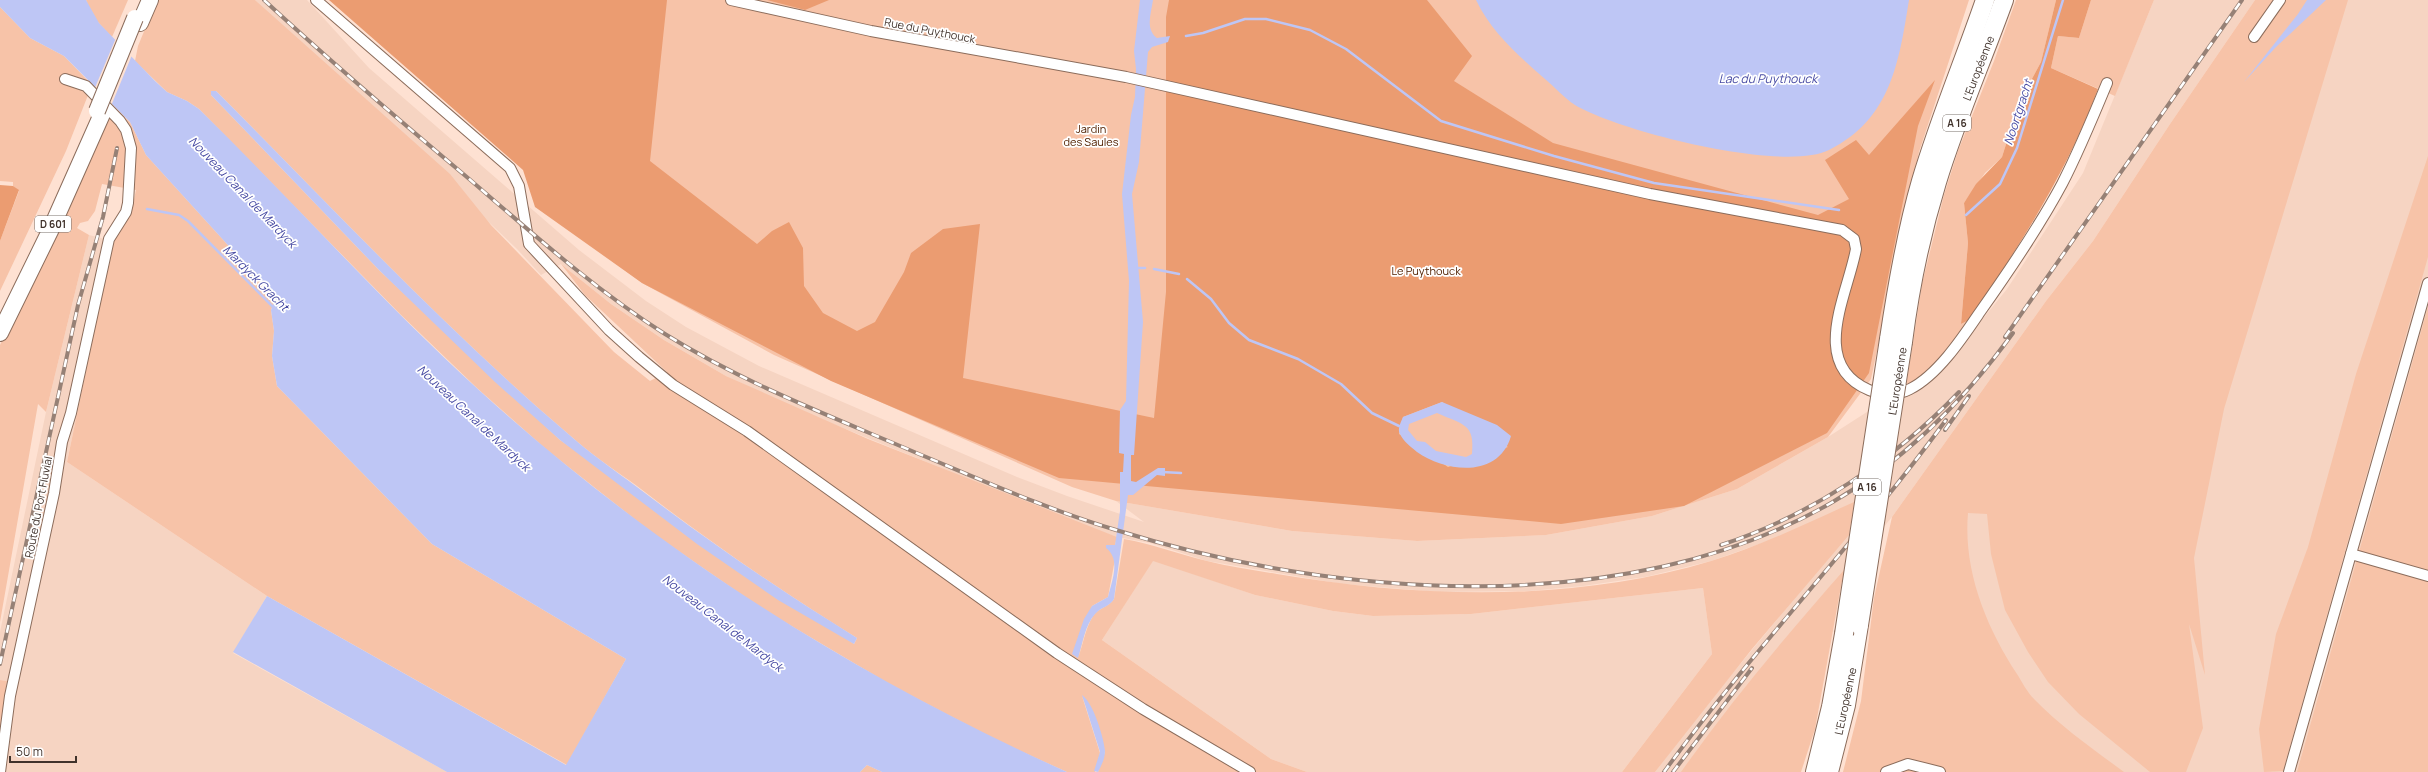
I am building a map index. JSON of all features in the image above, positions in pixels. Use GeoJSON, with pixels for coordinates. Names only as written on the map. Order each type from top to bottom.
{"type":"FeatureCollection","features":[{"type":"Feature","properties":{"kind":"highway","name":"L'Européenne"},"geometry":{"type":"LineString","coordinates":[[1829,772],[1846,705],[1852,629],[1896,340],[1903,257],[1920,182],[1944,109],[1985,0]]}},
{"type":"Feature","properties":{"kind":"highway","name":"L'Européenne"},"geometry":{"type":"LineString","coordinates":[[1896,340],[1935,189],[1961,114],[2004,0]]}},
{"type":"Feature","properties":{"kind":"highway","name":"L'Européenne"},"geometry":{"type":"LineString","coordinates":[[1815,772],[1852,629]]}},
{"type":"Feature","properties":{"kind":"main road","name":"D 601"},"geometry":{"type":"LineString","coordinates":[[138,21],[142,0]]}},
{"type":"Feature","properties":{"kind":"main road","name":"D 601"},"geometry":{"type":"LineString","coordinates":[[0,333],[50,231],[138,21],[150,0]]}},
{"type":"Feature","properties":{"kind":"main road","name":"D 601"},"geometry":{"type":"LineString","coordinates":[[0,318],[100,113]]}},
{"type":"Feature","properties":{"kind":"street"},"geometry":{"type":"LineString","coordinates":[[316,0],[510,168],[519,186],[529,244],[634,353],[673,385],[744,428],[1069,662],[1143,709],[1250,772]]}},
{"type":"Feature","properties":{"kind":"street","name":"Rue du Puythouck"},"geometry":{"type":"LineString","coordinates":[[731,0],[871,31],[1148,82],[1645,193],[1842,230],[1854,239],[1856,249],[1838,323],[1836,350],[1841,366],[1848,376],[1861,386],[1874,392],[1890,393],[1907,391],[1924,379],[1962,338],[2012,265],[2061,185],[2107,82]]}},
{"type":"Feature","properties":{"kind":"street"},"geometry":{"type":"LineString","coordinates":[[2254,37],[2280,0]]}},
{"type":"Feature","properties":{"kind":"street","name":"Route du Port Fluvial"},"geometry":{"type":"LineString","coordinates":[[0,772],[9,704],[54,493],[62,442],[81,368],[110,235],[127,208],[130,142],[120,121],[88,88],[78,82],[65,79]]}},
{"type":"Feature","properties":{"kind":"street"},"geometry":{"type":"LineString","coordinates":[[2289,772],[2428,282]]}},
{"type":"Feature","properties":{"kind":"street"},"geometry":{"type":"LineString","coordinates":[[2351,554],[2428,576]]}},
{"type":"Feature","properties":{"kind":"street"},"geometry":{"type":"LineString","coordinates":[[1886,772],[1908,764],[1940,772]]}},
{"type":"Feature","properties":{"kind":"shaded area"},"geometry":{"type":"Polygon","coordinates":[[[255,0],[307,0],[369,68],[579,250],[646,301],[686,327],[759,366],[1017,477],[1067,496],[1144,522],[1116,501],[1292,531],[1417,541],[1546,535],[1652,516],[1737,489],[1828,437],[1951,358],[2007,289],[2083,173],[2154,0],[2255,0],[2170,124],[2093,241],[2046,301],[1892,517],[1799,629],[1687,772],[1655,772],[1698,715],[1795,598],[1771,540],[1711,561],[1645,577],[1583,586],[1529,591],[1439,592],[1342,584],[1207,561],[1150,543],[1117,537],[1069,520],[811,415],[726,376],[664,340],[611,304],[561,264],[541,275],[517,249],[255,0]]]}},
{"type":"Feature","properties":{"kind":"shaded area"},"geometry":{"type":"Polygon","coordinates":[[[2295,0],[2428,0],[2428,772],[1869,772],[1883,578],[2295,0]]]}},
{"type":"Feature","properties":{"kind":"shaded area"},"geometry":{"type":"Polygon","coordinates":[[[89,235],[113,241],[67,462],[267,596],[233,653],[447,772],[0,772],[0,732],[7,681],[0,680],[0,632],[46,412],[89,235]]]}},
{"type":"Feature","properties":{"kind":"shaded area"},"geometry":{"type":"Polygon","coordinates":[[[1153,560],[1255,595],[1333,611],[1373,616],[1471,614],[1703,588],[1712,654],[1622,772],[1307,772],[1271,759],[1102,640],[1153,560]]]}},
{"type":"Feature","properties":{"kind":"green space"},"geometry":{"type":"Polygon","coordinates":[[[86,0],[128,0],[112,37],[94,18],[86,0]]]}},
{"type":"Feature","properties":{"kind":"green space"},"geometry":{"type":"Polygon","coordinates":[[[157,0],[255,0],[450,174],[491,225],[614,352],[650,381],[667,372],[585,295],[561,264],[611,304],[664,340],[726,376],[868,439],[1117,537],[1115,545],[1111,546],[1115,559],[1108,597],[1092,606],[1078,658],[1086,632],[1093,616],[1114,599],[1124,539],[1224,565],[1331,582],[1440,592],[1495,592],[1550,590],[1605,584],[1658,575],[1730,555],[1784,534],[1854,502],[1849,535],[1752,649],[1655,772],[1622,772],[1712,654],[1703,588],[1471,614],[1373,616],[1333,611],[1255,595],[1153,561],[1102,640],[1271,759],[1307,772],[1098,772],[1105,752],[1082,696],[1100,753],[1095,772],[1067,772],[998,741],[891,685],[761,608],[651,532],[547,450],[478,389],[400,314],[199,109],[187,101],[167,92],[135,61],[138,46],[157,0]],[[211,91],[211,95],[380,271],[560,440],[854,644],[857,638],[773,584],[718,546],[574,439],[520,392],[431,308],[216,91],[211,91]]]}},
{"type":"Feature","properties":{"kind":"green space","name":"Le Puythouck"},"geometry":{"type":"Polygon","coordinates":[[[329,0],[667,0],[650,161],[757,244],[772,231],[789,222],[803,248],[804,286],[823,313],[857,331],[875,322],[904,272],[911,253],[943,229],[980,224],[963,378],[1154,418],[1166,292],[1166,17],[1169,0],[1427,0],[1472,56],[1454,81],[1553,143],[1818,215],[1849,199],[1825,160],[1856,140],[1869,155],[1935,80],[1918,126],[1869,373],[1827,433],[1684,506],[1561,524],[1059,478],[831,381],[642,283],[535,207],[523,170],[329,0]],[[1442,402],[1403,417],[1399,434],[1448,467],[1508,447],[1442,402]]]}},
{"type":"Feature","properties":{"kind":"green space","name":"Le Puythouck"},"geometry":{"type":"Polygon","coordinates":[[[346,0],[1969,0],[1919,152],[1871,379],[1828,437],[1737,489],[1652,516],[1546,535],[1417,541],[1292,531],[1116,501],[1072,487],[774,355],[642,283],[537,205],[525,169],[346,0]]]}},
{"type":"Feature","properties":{"kind":"green space"},"geometry":{"type":"Polygon","coordinates":[[[767,0],[829,0],[805,10],[767,0]]]}},
{"type":"Feature","properties":{"kind":"green space"},"geometry":{"type":"Polygon","coordinates":[[[2016,0],[2056,0],[2041,62],[2019,103],[2002,157],[1985,173],[1964,203],[1968,243],[1961,324],[1969,320],[1953,356],[1906,387],[1922,284],[1944,195],[1958,151],[1994,61],[2016,0]]]}},
{"type":"Feature","properties":{"kind":"green space"},"geometry":{"type":"Polygon","coordinates":[[[2056,0],[2091,0],[2079,38],[2058,36],[2051,68],[2098,89],[2072,150],[2041,208],[2006,265],[1969,320],[1961,324],[1968,243],[1964,203],[1976,184],[2002,157],[2019,103],[2041,62],[2056,0]]]}},
{"type":"Feature","properties":{"kind":"green space"},"geometry":{"type":"Polygon","coordinates":[[[2091,0],[2154,0],[2115,96],[2051,68],[2058,36],[2079,38],[2091,0]]]}},
{"type":"Feature","properties":{"kind":"green space"},"geometry":{"type":"Polygon","coordinates":[[[2255,0],[2348,0],[2224,409],[2194,558],[2205,675],[2189,624],[2203,728],[2186,772],[2150,772],[2079,714],[2048,682],[2028,652],[2005,610],[1991,554],[1987,514],[1968,513],[1967,534],[1973,577],[1987,617],[2006,656],[2029,693],[2044,709],[2124,772],[1843,772],[1861,701],[1874,598],[1892,517],[2046,301],[2093,241],[2170,124],[2255,0]]]}},
{"type":"Feature","properties":{"kind":"green space"},"geometry":{"type":"Polygon","coordinates":[[[0,7],[30,38],[64,56],[92,85],[66,151],[0,291],[0,241],[19,191],[13,186],[13,182],[0,181],[0,7]]]}},
{"type":"Feature","properties":{"kind":"green space"},"geometry":{"type":"Polygon","coordinates":[[[115,107],[130,122],[146,155],[276,298],[271,310],[274,331],[272,356],[277,386],[432,544],[626,659],[567,765],[267,596],[67,462],[113,241],[131,213],[136,190],[102,184],[95,211],[88,221],[80,223],[77,228],[89,235],[46,412],[38,404],[0,622],[0,345],[115,107]]]}},
{"type":"Feature","properties":{"kind":"green space"},"geometry":{"type":"Polygon","coordinates":[[[2428,156],[2428,257],[2283,771],[2264,772],[2259,729],[2276,634],[2308,547],[2356,374],[2428,156]]]}},
{"type":"Feature","properties":{"kind":"green space"},"geometry":{"type":"Polygon","coordinates":[[[0,185],[13,186],[19,190],[0,241],[0,185]]]}},
{"type":"Feature","properties":{"kind":"green space"},"geometry":{"type":"Polygon","coordinates":[[[2428,307],[2428,772],[2297,772],[2428,307]]]}},
{"type":"Feature","properties":{"kind":"green space"},"geometry":{"type":"Polygon","coordinates":[[[1844,570],[1815,729],[1801,772],[1681,772],[1760,669],[1844,570]]]}},
{"type":"Feature","properties":{"kind":"green space"},"geometry":{"type":"Polygon","coordinates":[[[0,680],[7,681],[0,732],[0,680]]]}},
{"type":"Feature","properties":{"kind":"green space"},"geometry":{"type":"Polygon","coordinates":[[[867,765],[882,772],[860,772],[867,765]]]}},
{"type":"Feature","properties":{"kind":"water","name":"Nouveau Canal de Mardyck"},"geometry":{"type":"Polygon","coordinates":[[[0,0],[86,0],[99,23],[155,81],[167,92],[187,101],[199,109],[373,287],[444,357],[547,450],[616,505],[686,556],[758,605],[832,650],[908,693],[986,734],[1067,772],[882,772],[867,765],[860,772],[447,772],[233,652],[267,596],[566,765],[626,659],[432,544],[277,386],[272,356],[274,331],[271,310],[276,298],[146,155],[130,122],[64,56],[30,38],[0,7],[0,0]]]}},
{"type":"Feature","properties":{"kind":"water"},"geometry":{"type":"Polygon","coordinates":[[[1140,0],[1153,0],[1150,26],[1153,34],[1157,38],[1170,36],[1168,42],[1152,47],[1148,52],[1139,162],[1132,194],[1143,322],[1134,455],[1131,455],[1131,481],[1136,482],[1158,468],[1165,468],[1165,476],[1157,475],[1133,495],[1128,495],[1114,599],[1110,604],[1097,612],[1092,619],[1086,629],[1078,658],[1072,654],[1084,619],[1092,606],[1108,597],[1113,577],[1114,564],[1111,553],[1106,548],[1106,545],[1115,545],[1120,511],[1120,472],[1123,472],[1124,454],[1119,453],[1120,410],[1126,401],[1129,281],[1122,194],[1131,115],[1135,97],[1136,69],[1134,51],[1140,0]]]}},
{"type":"Feature","properties":{"kind":"water","name":"Lac du Puythouck"},"geometry":{"type":"Polygon","coordinates":[[[1476,0],[1909,0],[1896,67],[1879,105],[1866,122],[1850,137],[1829,150],[1807,156],[1776,156],[1740,153],[1662,137],[1596,115],[1575,105],[1563,96],[1506,43],[1482,12],[1476,0]]]}},
{"type":"Feature","properties":{"kind":"water"},"geometry":{"type":"Polygon","coordinates":[[[2307,0],[2326,0],[2275,48],[2244,82],[2298,14],[2307,0]]]}},
{"type":"Feature","properties":{"kind":"water"},"geometry":{"type":"Polygon","coordinates":[[[211,91],[216,91],[431,308],[520,392],[574,439],[718,546],[773,584],[857,638],[854,644],[778,600],[697,544],[560,440],[495,382],[380,271],[211,95],[211,91]]]}},
{"type":"Feature","properties":{"kind":"water"},"geometry":{"type":"Polygon","coordinates":[[[1442,402],[1497,425],[1511,436],[1505,450],[1495,459],[1484,465],[1471,468],[1457,467],[1429,459],[1407,444],[1399,432],[1403,417],[1442,402]],[[1437,413],[1409,424],[1408,430],[1417,441],[1425,442],[1436,451],[1466,457],[1472,454],[1471,436],[1465,426],[1437,413]]]}},
{"type":"Feature","properties":{"kind":"water"},"geometry":{"type":"Polygon","coordinates":[[[1082,695],[1094,712],[1104,745],[1105,751],[1103,762],[1098,772],[1094,771],[1100,752],[1082,695]]]}},
{"type":"Feature","properties":{"kind":"pier"},"geometry":{"type":"Polygon","coordinates":[[[116,38],[132,55],[111,106],[94,90],[116,38]]]}},
{"type":"Feature","properties":{"kind":"waterway","name":"Noortgracht"},"geometry":{"type":"LineString","coordinates":[[1966,215],[2000,184],[2017,148],[2063,0]]}},
{"type":"Feature","properties":{"kind":"waterway"},"geometry":{"type":"LineString","coordinates":[[1186,36],[1203,33],[1245,19],[1266,19],[1310,30],[1346,49],[1441,121],[1554,156],[1654,183],[1839,210]]}},
{"type":"Feature","properties":{"kind":"waterway","name":"Mardyck Gracht"},"geometry":{"type":"LineString","coordinates":[[147,209],[179,215],[188,221],[274,308]]}},
{"type":"Feature","properties":{"kind":"waterway"},"geometry":{"type":"LineString","coordinates":[[1137,268],[1145,268]]}},
{"type":"Feature","properties":{"kind":"waterway"},"geometry":{"type":"LineString","coordinates":[[1154,269],[1179,274]]}},
{"type":"Feature","properties":{"kind":"waterway"},"geometry":{"type":"LineString","coordinates":[[1187,279],[1211,299],[1229,323],[1249,340],[1298,359],[1341,384],[1372,413],[1399,426]]}},
{"type":"Feature","properties":{"kind":"waterway"},"geometry":{"type":"LineString","coordinates":[[1162,472],[1181,473]]}},
{"type":"Feature","properties":{"kind":"railway"},"geometry":{"type":"LineString","coordinates":[[264,0],[365,90],[564,260],[639,317],[695,352],[726,369],[790,399],[992,485],[1041,504],[1116,530],[1201,553],[1291,571],[1384,582],[1478,586],[1572,581],[1663,567],[1750,541],[1831,503],[1883,468],[1931,428],[1953,406],[1974,383],[2013,333]]}},
{"type":"Feature","properties":{"kind":"railway"},"geometry":{"type":"LineString","coordinates":[[2005,337],[2242,0]]}},
{"type":"Feature","properties":{"kind":"railway"},"geometry":{"type":"LineString","coordinates":[[0,664],[78,305],[103,217],[117,148]]}},
{"type":"Feature","properties":{"kind":"railway"},"geometry":{"type":"LineString","coordinates":[[1721,545],[1754,533],[1787,518],[1818,502],[1849,483],[1879,463],[1907,441],[1959,392]]}},
{"type":"Feature","properties":{"kind":"railway"},"geometry":{"type":"LineString","coordinates":[[1945,430],[1969,396]]}},
{"type":"Feature","properties":{"kind":"railway"},"geometry":{"type":"LineString","coordinates":[[1664,772],[1768,639],[1877,509],[1946,420]]}},
{"type":"Feature","properties":{"kind":"railway"},"geometry":{"type":"LineString","coordinates":[[1673,772],[1752,668]]}},
{"type":"Feature","properties":{"kind":"park label","name":"Jardin des Saules"},"geometry":{"type":"Point","coordinates":[1091,134]}}]}
